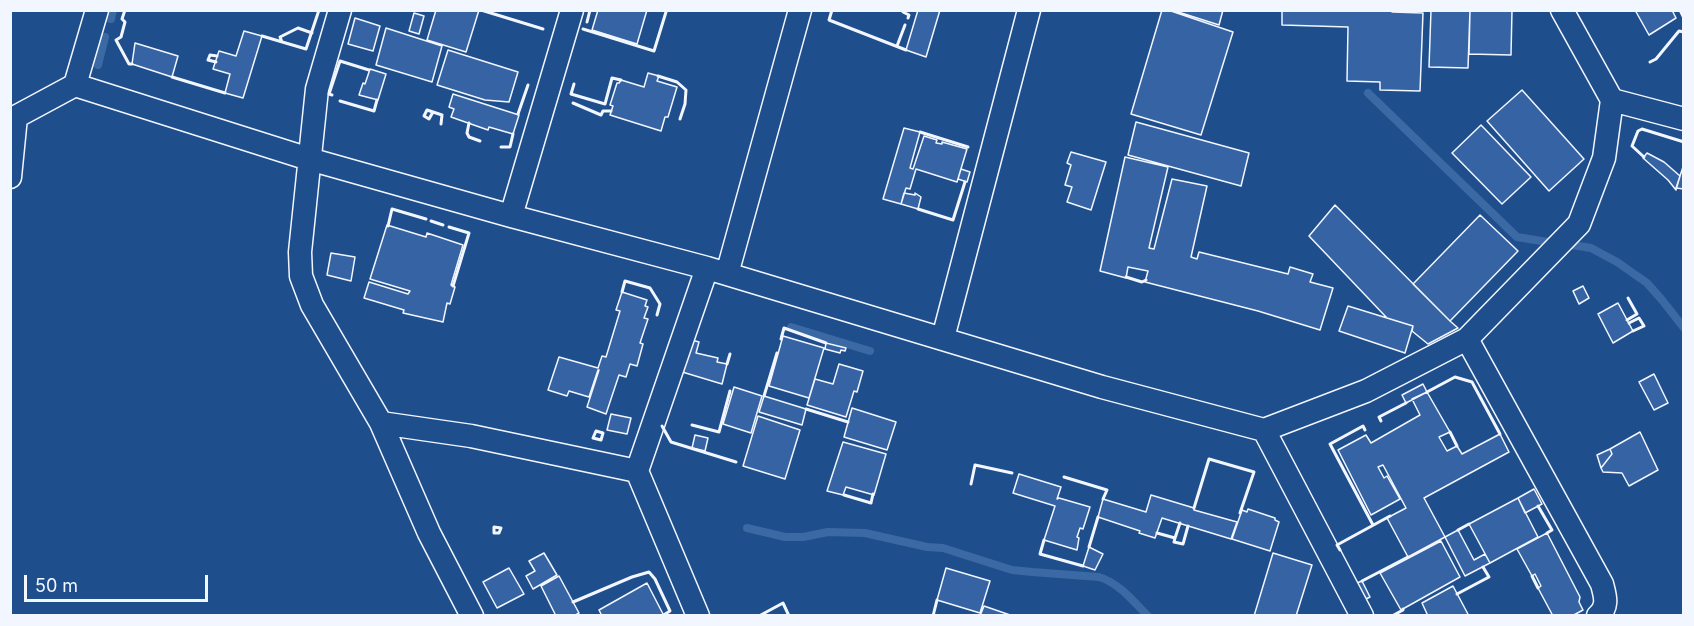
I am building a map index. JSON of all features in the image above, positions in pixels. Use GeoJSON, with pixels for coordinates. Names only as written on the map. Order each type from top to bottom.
{"type":"FeatureCollection","features":[{"type":"Feature","properties":{"kind":"street"},"geometry":{"type":"LineString","coordinates":[[10,177],[13,119],[75,85],[97,10]]}},
{"type":"Feature","properties":{"kind":"street"},"geometry":{"type":"LineString","coordinates":[[340,10],[317,89],[300,252],[302,276],[312,306],[381,423],[429,533],[472,615]]}},
{"type":"Feature","properties":{"kind":"street"},"geometry":{"type":"LineString","coordinates":[[511,216],[573,10]]}},
{"type":"Feature","properties":{"kind":"street"},"geometry":{"type":"LineString","coordinates":[[698,615],[637,471],[717,271],[800,10]]}},
{"type":"Feature","properties":{"kind":"street"},"geometry":{"type":"LineString","coordinates":[[943,338],[1029,10]]}},
{"type":"Feature","properties":{"kind":"street"},"geometry":{"type":"LineString","coordinates":[[75,85],[309,159],[717,271],[1102,387],[1264,430],[1366,391],[1467,339],[1579,225],[1604,158],[1612,100],[1562,10]]}},
{"type":"Feature","properties":{"kind":"street"},"geometry":{"type":"LineString","coordinates":[[1612,100],[1683,119]]}},
{"type":"Feature","properties":{"kind":"street"},"geometry":{"type":"LineString","coordinates":[[1467,339],[1602,584],[1607,600],[1598,615]]}},
{"type":"Feature","properties":{"kind":"street"},"geometry":{"type":"LineString","coordinates":[[381,423],[471,436],[637,471]]}},
{"type":"Feature","properties":{"kind":"street"},"geometry":{"type":"LineString","coordinates":[[1264,430],[1362,615]]}},
{"type":"Feature","properties":{"kind":"building"},"geometry":{"type":"Polygon","coordinates":[[[436,10],[479,10],[466,52],[427,40],[436,10]]]}},
{"type":"Feature","properties":{"kind":"building"},"geometry":{"type":"Polygon","coordinates":[[[598,10],[647,10],[637,44],[592,30],[598,10]]]}},
{"type":"Feature","properties":{"kind":"building"},"geometry":{"type":"Polygon","coordinates":[[[918,10],[940,10],[926,57],[906,50],[918,10]]]}},
{"type":"Feature","properties":{"kind":"building"},"geometry":{"type":"Polygon","coordinates":[[[1162,10],[1233,32],[1201,135],[1131,114],[1162,10]]]}},
{"type":"Feature","properties":{"kind":"building"},"geometry":{"type":"Polygon","coordinates":[[[1172,10],[1223,10],[1219,25],[1172,10]]]}},
{"type":"Feature","properties":{"kind":"building"},"geometry":{"type":"Polygon","coordinates":[[[1282,10],[1392,10],[1392,12],[1423,13],[1420,91],[1380,90],[1380,82],[1347,81],[1348,27],[1282,25],[1282,10]]]}},
{"type":"Feature","properties":{"kind":"building"},"geometry":{"type":"Polygon","coordinates":[[[1431,10],[1470,10],[1468,68],[1429,67],[1431,10]]]}},
{"type":"Feature","properties":{"kind":"building"},"geometry":{"type":"Polygon","coordinates":[[[1470,10],[1512,10],[1511,55],[1469,54],[1470,10]]]}},
{"type":"Feature","properties":{"kind":"building"},"geometry":{"type":"Polygon","coordinates":[[[1635,10],[1672,10],[1676,18],[1649,35],[1635,10]]]}},
{"type":"Feature","properties":{"kind":"building"},"geometry":{"type":"Polygon","coordinates":[[[414,13],[424,16],[419,34],[409,31],[414,13]]]}},
{"type":"Feature","properties":{"kind":"building"},"geometry":{"type":"Polygon","coordinates":[[[355,18],[380,26],[373,51],[348,44],[355,18]]]}},
{"type":"Feature","properties":{"kind":"building"},"geometry":{"type":"Polygon","coordinates":[[[386,28],[442,46],[432,82],[376,65],[386,28]]]}},
{"type":"Feature","properties":{"kind":"building"},"geometry":{"type":"Polygon","coordinates":[[[244,31],[262,36],[243,98],[225,93],[230,74],[213,69],[219,51],[236,56],[244,31]]]}},
{"type":"Feature","properties":{"kind":"building"},"geometry":{"type":"Polygon","coordinates":[[[135,43],[178,56],[172,77],[132,64],[135,43]]]}},
{"type":"Feature","properties":{"kind":"building"},"geometry":{"type":"Polygon","coordinates":[[[448,50],[518,72],[509,102],[485,100],[437,85],[448,50]]]}},
{"type":"Feature","properties":{"kind":"building"},"geometry":{"type":"Polygon","coordinates":[[[370,69],[386,74],[378,100],[359,95],[370,69]]]}},
{"type":"Feature","properties":{"kind":"building"},"geometry":{"type":"Polygon","coordinates":[[[648,73],[659,76],[657,81],[677,87],[661,131],[610,115],[613,106],[610,105],[617,83],[621,80],[644,87],[648,73]]]}},
{"type":"Feature","properties":{"kind":"building"},"geometry":{"type":"Polygon","coordinates":[[[1522,90],[1584,159],[1549,191],[1487,121],[1522,90]]]}},
{"type":"Feature","properties":{"kind":"building"},"geometry":{"type":"Polygon","coordinates":[[[453,94],[519,115],[513,134],[489,127],[488,130],[451,117],[454,109],[449,107],[453,94]]]}},
{"type":"Feature","properties":{"kind":"building"},"geometry":{"type":"Polygon","coordinates":[[[1136,122],[1249,153],[1241,186],[1128,155],[1136,122]]]}},
{"type":"Feature","properties":{"kind":"building"},"geometry":{"type":"Polygon","coordinates":[[[1481,125],[1531,177],[1502,204],[1452,153],[1481,125]]]}},
{"type":"Feature","properties":{"kind":"building"},"geometry":{"type":"Polygon","coordinates":[[[904,128],[920,132],[910,168],[913,169],[924,136],[937,140],[936,143],[942,144],[942,142],[967,149],[957,182],[916,169],[910,189],[906,188],[901,204],[883,199],[904,128]]]}},
{"type":"Feature","properties":{"kind":"building"},"geometry":{"type":"Polygon","coordinates":[[[1071,152],[1106,162],[1091,210],[1067,202],[1072,187],[1065,185],[1071,165],[1067,163],[1071,152]]]}},
{"type":"Feature","properties":{"kind":"building"},"geometry":{"type":"Polygon","coordinates":[[[1647,153],[1664,162],[1680,176],[1676,190],[1643,158],[1647,153]]]}},
{"type":"Feature","properties":{"kind":"building"},"geometry":{"type":"Polygon","coordinates":[[[1125,157],[1168,167],[1149,248],[1154,249],[1172,179],[1207,186],[1191,257],[1197,259],[1199,252],[1288,274],[1290,267],[1313,274],[1310,282],[1333,288],[1320,330],[1258,311],[1145,282],[1148,271],[1128,267],[1126,278],[1100,271],[1125,157]]]}},
{"type":"Feature","properties":{"kind":"building"},"geometry":{"type":"Polygon","coordinates":[[[1684,164],[1684,189],[1676,188],[1684,164]]]}},
{"type":"Feature","properties":{"kind":"building"},"geometry":{"type":"Polygon","coordinates":[[[961,169],[970,172],[967,182],[958,179],[961,169]]]}},
{"type":"Feature","properties":{"kind":"building"},"geometry":{"type":"Polygon","coordinates":[[[904,193],[915,195],[915,193],[921,197],[918,209],[901,204],[904,193]]]}},
{"type":"Feature","properties":{"kind":"building"},"geometry":{"type":"Polygon","coordinates":[[[1335,205],[1458,328],[1428,344],[1412,331],[1413,326],[1387,318],[1309,236],[1335,205]]]}},
{"type":"Feature","properties":{"kind":"building"},"geometry":{"type":"Polygon","coordinates":[[[1480,215],[1518,251],[1450,321],[1413,284],[1480,215]]]}},
{"type":"Feature","properties":{"kind":"building"},"geometry":{"type":"Polygon","coordinates":[[[387,225],[426,237],[427,233],[463,245],[451,285],[455,287],[450,304],[447,303],[443,322],[403,313],[404,310],[364,298],[369,282],[408,294],[410,291],[370,279],[387,225]]]}},
{"type":"Feature","properties":{"kind":"building"},"geometry":{"type":"Polygon","coordinates":[[[331,253],[355,257],[351,281],[327,275],[331,253]]]}},
{"type":"Feature","properties":{"kind":"building"},"geometry":{"type":"Polygon","coordinates":[[[1583,286],[1589,298],[1579,304],[1573,291],[1583,286]]]}},
{"type":"Feature","properties":{"kind":"building"},"geometry":{"type":"Polygon","coordinates":[[[622,292],[647,300],[645,306],[648,307],[644,318],[648,319],[640,343],[643,344],[637,366],[630,364],[626,377],[619,375],[606,414],[587,407],[599,370],[589,397],[569,391],[567,396],[548,390],[559,357],[598,368],[602,356],[606,357],[620,311],[616,310],[622,292]]]}},
{"type":"Feature","properties":{"kind":"building"},"geometry":{"type":"Polygon","coordinates":[[[1618,303],[1633,331],[1613,343],[1598,314],[1618,303]]]}},
{"type":"Feature","properties":{"kind":"building"},"geometry":{"type":"Polygon","coordinates":[[[1348,306],[1413,326],[1405,353],[1339,331],[1348,306]]]}},
{"type":"Feature","properties":{"kind":"building"},"geometry":{"type":"Polygon","coordinates":[[[783,336],[824,348],[809,398],[769,386],[783,336]]]}},
{"type":"Feature","properties":{"kind":"building"},"geometry":{"type":"Polygon","coordinates":[[[688,339],[699,342],[696,353],[718,358],[717,362],[727,364],[722,384],[679,371],[688,339]]]}},
{"type":"Feature","properties":{"kind":"building"},"geometry":{"type":"Polygon","coordinates":[[[826,343],[846,348],[845,351],[841,350],[840,353],[825,349],[826,343]]]}},
{"type":"Feature","properties":{"kind":"building"},"geometry":{"type":"Polygon","coordinates":[[[839,364],[863,371],[846,417],[807,405],[815,379],[833,384],[839,364]]]}},
{"type":"Feature","properties":{"kind":"building"},"geometry":{"type":"Polygon","coordinates":[[[1654,374],[1668,403],[1654,410],[1639,382],[1654,374]]]}},
{"type":"Feature","properties":{"kind":"building"},"geometry":{"type":"Polygon","coordinates":[[[1423,384],[1427,392],[1406,403],[1402,395],[1423,384]]]}},
{"type":"Feature","properties":{"kind":"building"},"geometry":{"type":"Polygon","coordinates":[[[734,387],[762,396],[751,433],[723,424],[734,387]]]}},
{"type":"Feature","properties":{"kind":"building"},"geometry":{"type":"Polygon","coordinates":[[[1427,392],[1450,432],[1439,437],[1447,451],[1457,446],[1462,454],[1500,434],[1509,452],[1424,498],[1445,537],[1408,557],[1387,518],[1406,508],[1383,465],[1378,467],[1384,478],[1387,476],[1400,499],[1371,515],[1338,450],[1366,435],[1371,443],[1420,415],[1412,399],[1427,392]]]}},
{"type":"Feature","properties":{"kind":"building"},"geometry":{"type":"Polygon","coordinates":[[[764,396],[806,409],[802,425],[759,412],[764,396]]]}},
{"type":"Feature","properties":{"kind":"building"},"geometry":{"type":"Polygon","coordinates":[[[852,408],[896,422],[887,450],[844,437],[852,408]]]}},
{"type":"Feature","properties":{"kind":"building"},"geometry":{"type":"Polygon","coordinates":[[[611,414],[631,418],[627,434],[607,430],[611,414]]]}},
{"type":"Feature","properties":{"kind":"building"},"geometry":{"type":"Polygon","coordinates":[[[758,416],[800,430],[785,479],[743,466],[758,416]]]}},
{"type":"Feature","properties":{"kind":"building"},"geometry":{"type":"Polygon","coordinates":[[[1640,432],[1658,470],[1629,486],[1622,473],[1603,472],[1601,468],[1612,454],[1610,449],[1640,432]]]}},
{"type":"Feature","properties":{"kind":"building"},"geometry":{"type":"Polygon","coordinates":[[[695,435],[708,438],[705,451],[692,448],[695,435]]]}},
{"type":"Feature","properties":{"kind":"building"},"geometry":{"type":"Polygon","coordinates":[[[843,442],[886,454],[874,495],[846,487],[843,495],[827,491],[843,442]]]}},
{"type":"Feature","properties":{"kind":"building"},"geometry":{"type":"Polygon","coordinates":[[[1610,449],[1612,454],[1601,468],[1597,455],[1610,449]]]}},
{"type":"Feature","properties":{"kind":"building"},"geometry":{"type":"Polygon","coordinates":[[[1019,474],[1061,487],[1057,499],[1090,507],[1083,529],[1080,528],[1077,537],[1079,538],[1077,550],[1044,540],[1055,506],[1013,493],[1019,474]]]}},
{"type":"Feature","properties":{"kind":"building"},"geometry":{"type":"Polygon","coordinates":[[[1534,489],[1542,504],[1525,513],[1518,498],[1534,489]]]}},
{"type":"Feature","properties":{"kind":"building"},"geometry":{"type":"Polygon","coordinates":[[[1151,495],[1237,522],[1231,539],[1162,518],[1155,538],[1098,517],[1103,499],[1146,512],[1151,495]]]}},
{"type":"Feature","properties":{"kind":"building"},"geometry":{"type":"Polygon","coordinates":[[[1518,498],[1538,537],[1490,563],[1469,524],[1518,498]]]}},
{"type":"Feature","properties":{"kind":"building"},"geometry":{"type":"Polygon","coordinates":[[[1248,509],[1275,518],[1279,522],[1270,551],[1232,539],[1242,510],[1247,512],[1248,509]]]}},
{"type":"Feature","properties":{"kind":"building"},"geometry":{"type":"Polygon","coordinates":[[[1458,530],[1474,560],[1485,554],[1490,563],[1465,576],[1445,537],[1458,530]]]}},
{"type":"Feature","properties":{"kind":"building"},"geometry":{"type":"Polygon","coordinates":[[[1547,533],[1580,597],[1579,602],[1583,610],[1572,616],[1553,616],[1538,588],[1541,586],[1535,574],[1532,576],[1517,549],[1547,533]]]}},
{"type":"Feature","properties":{"kind":"building"},"geometry":{"type":"Polygon","coordinates":[[[1441,541],[1460,577],[1401,610],[1380,573],[1441,541]]]}},
{"type":"Feature","properties":{"kind":"building"},"geometry":{"type":"Polygon","coordinates":[[[1089,547],[1103,554],[1095,570],[1083,566],[1089,547]]]}},
{"type":"Feature","properties":{"kind":"building"},"geometry":{"type":"Polygon","coordinates":[[[544,553],[557,575],[533,589],[526,576],[535,571],[529,561],[544,553]]]}},
{"type":"Feature","properties":{"kind":"building"},"geometry":{"type":"Polygon","coordinates":[[[1273,553],[1312,565],[1296,616],[1254,616],[1273,553]]]}},
{"type":"Feature","properties":{"kind":"building"},"geometry":{"type":"Polygon","coordinates":[[[509,568],[524,594],[497,608],[483,582],[509,568]]]}},
{"type":"Feature","properties":{"kind":"building"},"geometry":{"type":"Polygon","coordinates":[[[946,568],[990,581],[980,613],[937,600],[946,568]]]}},
{"type":"Feature","properties":{"kind":"building"},"geometry":{"type":"Polygon","coordinates":[[[559,576],[579,613],[574,616],[556,616],[541,586],[559,576]]]}},
{"type":"Feature","properties":{"kind":"building"},"geometry":{"type":"Polygon","coordinates":[[[1362,581],[1370,597],[1366,599],[1357,583],[1362,581]]]}},
{"type":"Feature","properties":{"kind":"building"},"geometry":{"type":"Polygon","coordinates":[[[647,583],[663,614],[660,616],[602,616],[599,610],[647,583]]]}},
{"type":"Feature","properties":{"kind":"building"},"geometry":{"type":"Polygon","coordinates":[[[1453,586],[1469,616],[1428,616],[1422,603],[1453,586]]]}},
{"type":"Feature","properties":{"kind":"building"},"geometry":{"type":"Polygon","coordinates":[[[984,606],[1013,616],[980,616],[984,606]]]}},
{"type":"Feature","properties":{"kind":"waterway"},"geometry":{"type":"LineString","coordinates":[[111,19],[113,10]]}},
{"type":"Feature","properties":{"kind":"waterway"},"geometry":{"type":"LineString","coordinates":[[98,65],[105,37]]}},
{"type":"Feature","properties":{"kind":"waterway"},"geometry":{"type":"LineString","coordinates":[[1368,93],[1517,237],[1554,243]]}},
{"type":"Feature","properties":{"kind":"waterway"},"geometry":{"type":"LineString","coordinates":[[1566,244],[1591,248],[1617,262],[1647,283],[1684,328]]}},
{"type":"Feature","properties":{"kind":"waterway"},"geometry":{"type":"LineString","coordinates":[[791,327],[870,351]]}},
{"type":"Feature","properties":{"kind":"waterway"},"geometry":{"type":"LineString","coordinates":[[747,528],[785,537],[803,537],[828,532],[865,533],[927,547],[943,548],[1012,570],[1099,577],[1119,588],[1148,616]]}},
{"type":"Feature","properties":{"kind":"wall"},"geometry":{"type":"LineString","coordinates":[[125,10],[121,37],[116,40],[129,64],[132,64]]}},
{"type":"Feature","properties":{"kind":"wall"},"geometry":{"type":"LineString","coordinates":[[262,36],[306,49],[319,10]]}},
{"type":"Feature","properties":{"kind":"wall"},"geometry":{"type":"LineString","coordinates":[[481,10],[543,29]]}},
{"type":"Feature","properties":{"kind":"wall"},"geometry":{"type":"LineString","coordinates":[[587,22],[590,10]]}},
{"type":"Feature","properties":{"kind":"wall"},"geometry":{"type":"LineString","coordinates":[[832,10],[829,20],[906,50]]}},
{"type":"Feature","properties":{"kind":"wall"},"geometry":{"type":"LineString","coordinates":[[904,10],[903,12],[909,15],[908,18]]}},
{"type":"Feature","properties":{"kind":"wall"},"geometry":{"type":"LineString","coordinates":[[1680,10],[1684,18]]}},
{"type":"Feature","properties":{"kind":"wall"},"geometry":{"type":"LineString","coordinates":[[583,29],[654,51],[666,12]]}},
{"type":"Feature","properties":{"kind":"wall"},"geometry":{"type":"LineString","coordinates":[[897,46],[905,25]]}},
{"type":"Feature","properties":{"kind":"wall"},"geometry":{"type":"LineString","coordinates":[[282,42],[280,37],[298,28],[312,33]]}},
{"type":"Feature","properties":{"kind":"wall"},"geometry":{"type":"LineString","coordinates":[[1650,62],[1656,59],[1679,31],[1684,32]]}},
{"type":"Feature","properties":{"kind":"wall"},"geometry":{"type":"LineString","coordinates":[[216,62],[208,60],[210,55],[217,56]]}},
{"type":"Feature","properties":{"kind":"wall"},"geometry":{"type":"LineString","coordinates":[[332,95],[329,94],[340,61],[369,70]]}},
{"type":"Feature","properties":{"kind":"wall"},"geometry":{"type":"LineString","coordinates":[[658,76],[677,82],[686,90],[685,104],[680,119]]}},
{"type":"Feature","properties":{"kind":"wall"},"geometry":{"type":"LineString","coordinates":[[172,77],[225,93]]}},
{"type":"Feature","properties":{"kind":"wall"},"geometry":{"type":"LineString","coordinates":[[574,84],[571,94],[605,104],[612,78],[621,80]]}},
{"type":"Feature","properties":{"kind":"wall"},"geometry":{"type":"LineString","coordinates":[[518,114],[528,85]]}},
{"type":"Feature","properties":{"kind":"wall"},"geometry":{"type":"LineString","coordinates":[[340,101],[374,111],[377,100]]}},
{"type":"Feature","properties":{"kind":"wall"},"geometry":{"type":"LineString","coordinates":[[573,103],[601,115],[603,111],[611,111]]}},
{"type":"Feature","properties":{"kind":"wall"},"geometry":{"type":"LineString","coordinates":[[433,112],[429,119],[424,116],[427,110],[442,115],[441,124]]}},
{"type":"Feature","properties":{"kind":"wall"},"geometry":{"type":"LineString","coordinates":[[469,123],[467,133],[469,137],[480,141]]}},
{"type":"Feature","properties":{"kind":"wall"},"geometry":{"type":"LineString","coordinates":[[1644,157],[1632,146],[1638,131],[1642,129],[1684,142]]}},
{"type":"Feature","properties":{"kind":"wall"},"geometry":{"type":"LineString","coordinates":[[920,132],[968,147]]}},
{"type":"Feature","properties":{"kind":"wall"},"geometry":{"type":"LineString","coordinates":[[501,147],[510,147],[513,134]]}},
{"type":"Feature","properties":{"kind":"wall"},"geometry":{"type":"LineString","coordinates":[[918,209],[953,220],[965,182]]}},
{"type":"Feature","properties":{"kind":"wall"},"geometry":{"type":"LineString","coordinates":[[388,226],[392,209],[426,219]]}},
{"type":"Feature","properties":{"kind":"wall"},"geometry":{"type":"LineString","coordinates":[[431,221],[443,225]]}},
{"type":"Feature","properties":{"kind":"wall"},"geometry":{"type":"LineString","coordinates":[[449,227],[469,233],[453,286]]}},
{"type":"Feature","properties":{"kind":"wall"},"geometry":{"type":"LineString","coordinates":[[1126,277],[1142,282],[1146,280]]}},
{"type":"Feature","properties":{"kind":"wall"},"geometry":{"type":"LineString","coordinates":[[622,292],[625,281],[650,288],[660,304],[657,315]]}},
{"type":"Feature","properties":{"kind":"wall"},"geometry":{"type":"LineString","coordinates":[[1627,320],[1637,314],[1628,298]]}},
{"type":"Feature","properties":{"kind":"wall"},"geometry":{"type":"LineString","coordinates":[[1629,323],[1639,318],[1644,326],[1633,331]]}},
{"type":"Feature","properties":{"kind":"wall"},"geometry":{"type":"LineString","coordinates":[[781,339],[784,328],[826,343]]}},
{"type":"Feature","properties":{"kind":"wall"},"geometry":{"type":"LineString","coordinates":[[764,396],[777,353]]}},
{"type":"Feature","properties":{"kind":"wall"},"geometry":{"type":"LineString","coordinates":[[727,364],[730,354]]}},
{"type":"Feature","properties":{"kind":"wall"},"geometry":{"type":"LineString","coordinates":[[1427,392],[1455,377],[1472,382],[1500,434]]}},
{"type":"Feature","properties":{"kind":"wall"},"geometry":{"type":"LineString","coordinates":[[692,425],[719,432],[730,391]]}},
{"type":"Feature","properties":{"kind":"wall"},"geometry":{"type":"LineString","coordinates":[[1381,421],[1379,417],[1406,403]]}},
{"type":"Feature","properties":{"kind":"wall"},"geometry":{"type":"LineString","coordinates":[[806,409],[848,422]]}},
{"type":"Feature","properties":{"kind":"wall"},"geometry":{"type":"LineString","coordinates":[[662,426],[671,442],[736,462]]}},
{"type":"Feature","properties":{"kind":"wall"},"geometry":{"type":"LineString","coordinates":[[1365,430],[1363,426],[1330,444],[1373,525]]}},
{"type":"Feature","properties":{"kind":"wall"},"geometry":{"type":"LineString","coordinates":[[596,431],[603,433],[601,440],[593,438],[596,431]]}},
{"type":"Feature","properties":{"kind":"wall"},"geometry":{"type":"LineString","coordinates":[[1450,432],[1457,446]]}},
{"type":"Feature","properties":{"kind":"wall"},"geometry":{"type":"LineString","coordinates":[[1194,508],[1209,459],[1254,472],[1240,513]]}},
{"type":"Feature","properties":{"kind":"wall"},"geometry":{"type":"LineString","coordinates":[[971,484],[975,465],[1012,473]]}},
{"type":"Feature","properties":{"kind":"wall"},"geometry":{"type":"LineString","coordinates":[[1064,477],[1107,490],[1103,499]]}},
{"type":"Feature","properties":{"kind":"wall"},"geometry":{"type":"LineString","coordinates":[[844,495],[871,503],[873,494]]}},
{"type":"Feature","properties":{"kind":"wall"},"geometry":{"type":"LineString","coordinates":[[1538,506],[1552,530],[1547,533]]}},
{"type":"Feature","properties":{"kind":"wall"},"geometry":{"type":"LineString","coordinates":[[1340,550],[1337,545],[1390,516]]}},
{"type":"Feature","properties":{"kind":"wall"},"geometry":{"type":"LineString","coordinates":[[1089,547],[1098,517]]}},
{"type":"Feature","properties":{"kind":"wall"},"geometry":{"type":"LineString","coordinates":[[1175,538],[1180,523]]}},
{"type":"Feature","properties":{"kind":"wall"},"geometry":{"type":"LineString","coordinates":[[1458,530],[1469,524]]}},
{"type":"Feature","properties":{"kind":"wall"},"geometry":{"type":"LineString","coordinates":[[1157,533],[1175,538],[1174,542],[1183,544],[1188,526]]}},
{"type":"Feature","properties":{"kind":"wall"},"geometry":{"type":"LineString","coordinates":[[494,527],[501,528],[499,533],[494,533],[494,527]]}},
{"type":"Feature","properties":{"kind":"wall"},"geometry":{"type":"LineString","coordinates":[[1044,540],[1040,554],[1083,566]]}},
{"type":"Feature","properties":{"kind":"wall"},"geometry":{"type":"LineString","coordinates":[[1362,581],[1408,557]]}},
{"type":"Feature","properties":{"kind":"wall"},"geometry":{"type":"LineString","coordinates":[[1457,594],[1489,577],[1483,567]]}},
{"type":"Feature","properties":{"kind":"wall"},"geometry":{"type":"LineString","coordinates":[[573,602],[649,572],[655,579],[670,611],[662,616]]}},
{"type":"Feature","properties":{"kind":"wall"},"geometry":{"type":"LineString","coordinates":[[1532,576],[1538,588]]}},
{"type":"Feature","properties":{"kind":"wall"},"geometry":{"type":"LineString","coordinates":[[933,616],[937,600]]}},
{"type":"Feature","properties":{"kind":"wall"},"geometry":{"type":"LineString","coordinates":[[759,616],[783,603],[789,616]]}},
{"type":"Feature","properties":{"kind":"wall"},"geometry":{"type":"LineString","coordinates":[[1392,616],[1403,609]]}}]}
